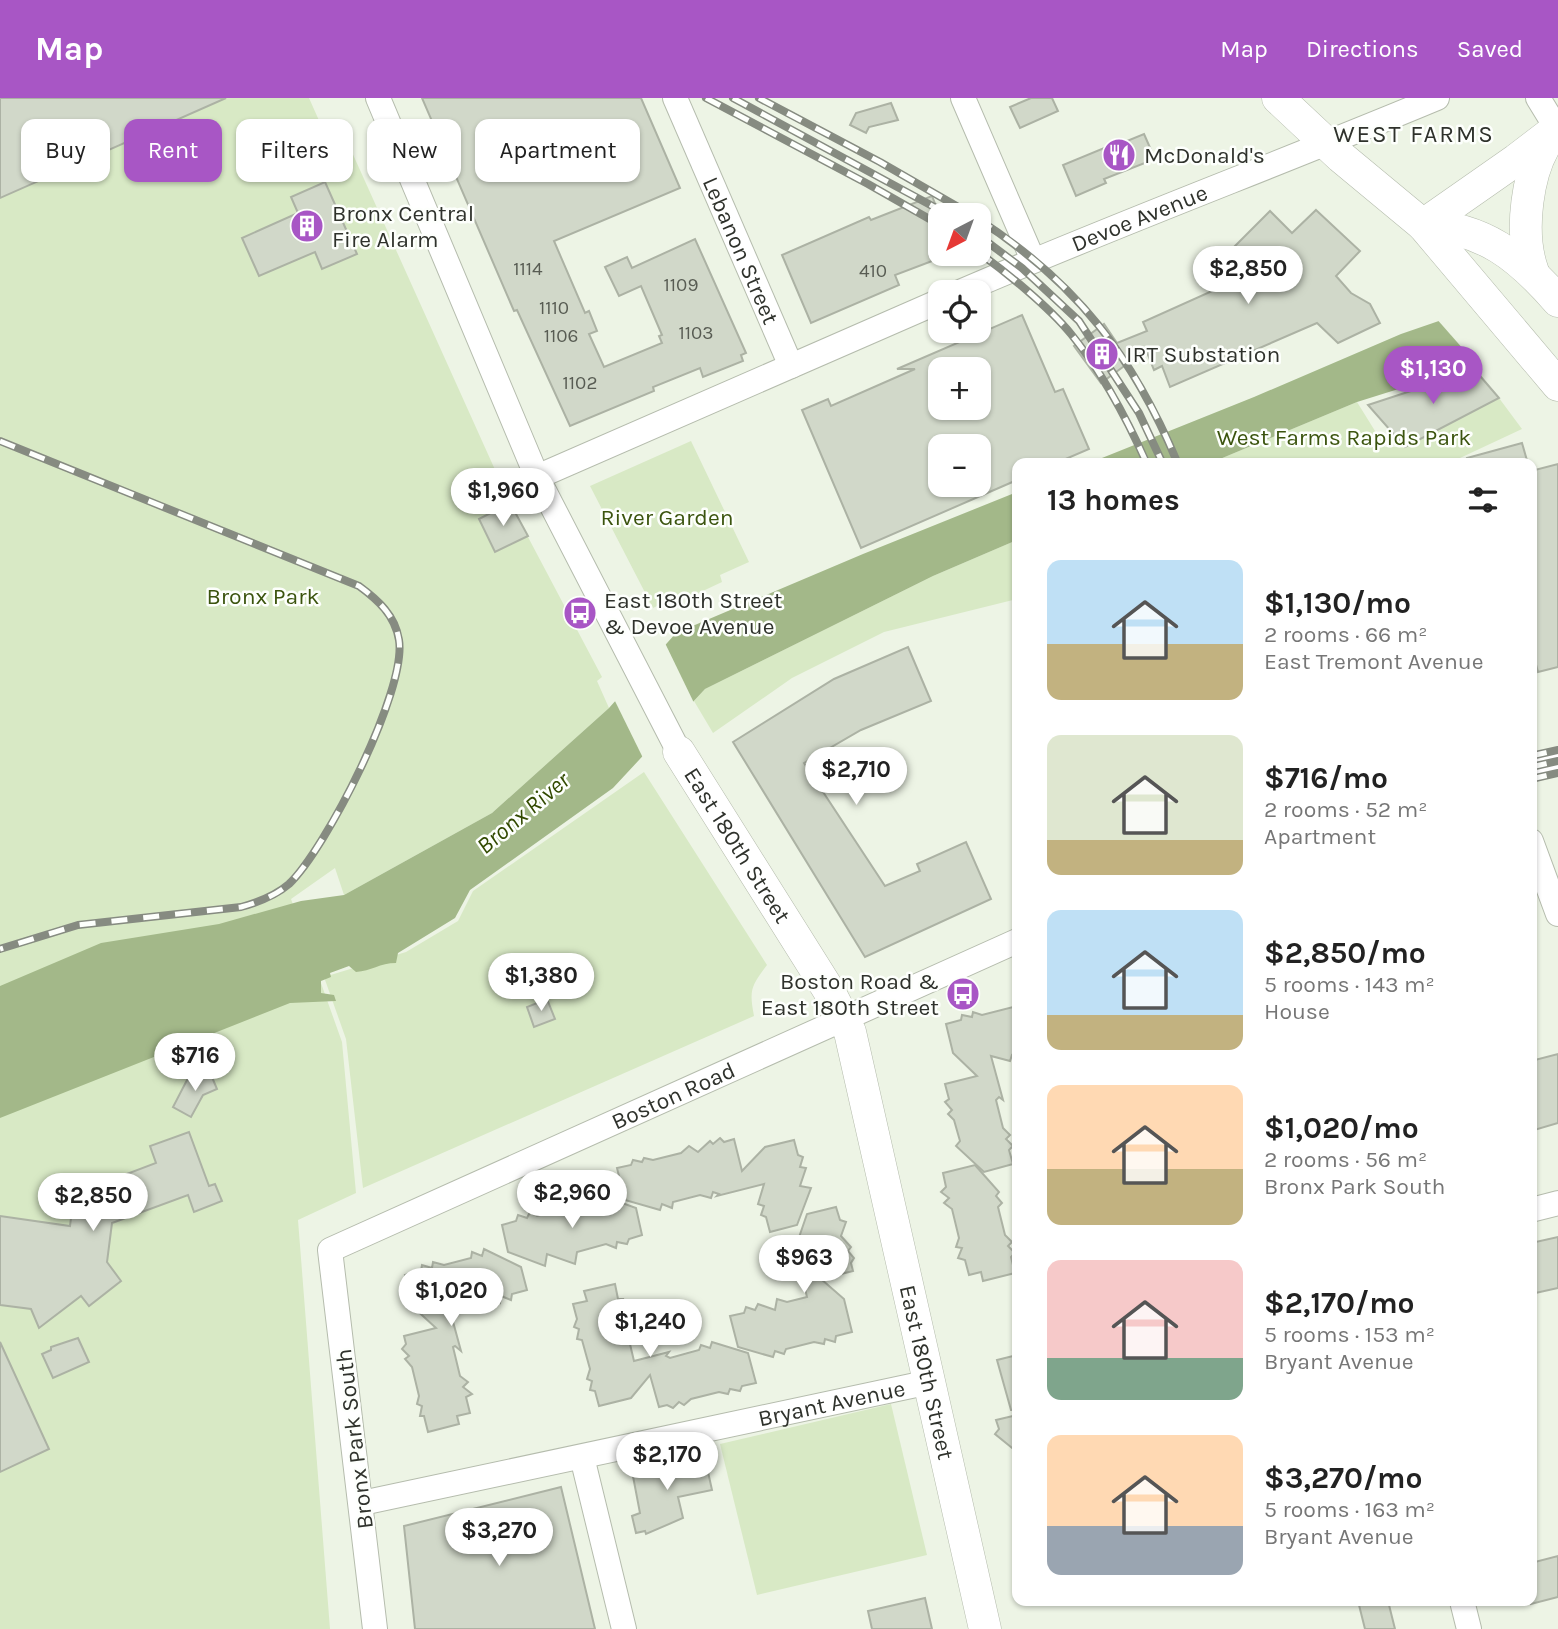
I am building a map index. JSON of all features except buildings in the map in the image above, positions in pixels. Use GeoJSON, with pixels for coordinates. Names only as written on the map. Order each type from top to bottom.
{"type":"FeatureCollection","features":[{"type":"Feature","properties":{"kind":"main road"},"geometry":{"type":"LineString","coordinates":[[1278,98],[1327,144],[1423,225],[1558,385]]}},
{"type":"Feature","properties":{"kind":"main road"},"geometry":{"type":"LineString","coordinates":[[1423,225],[1557,128]]}},
{"type":"Feature","properties":{"kind":"main road"},"geometry":{"type":"LineString","coordinates":[[1533,272],[1526,244],[1530,196],[1537,163],[1557,128]]}},
{"type":"Feature","properties":{"kind":"main road"},"geometry":{"type":"LineString","coordinates":[[1423,225],[1472,233],[1510,254],[1533,272],[1558,301]]}},
{"type":"Feature","properties":{"kind":"main road","name":"East 180th Street"},"geometry":{"type":"LineString","coordinates":[[674,743],[828,989],[844,1018],[855,1047],[985,1629]]}},
{"type":"Feature","properties":{"kind":"street","name":"East 180th Street"},"geometry":{"type":"LineString","coordinates":[[378,98],[537,477],[674,743]]}},
{"type":"Feature","properties":{"kind":"street","name":"Lebanon Street"},"geometry":{"type":"LineString","coordinates":[[675,98],[791,366]]}},
{"type":"Feature","properties":{"kind":"street"},"geometry":{"type":"LineString","coordinates":[[962,98],[1034,260]]}},
{"type":"Feature","properties":{"kind":"street","name":"Devoe Avenue"},"geometry":{"type":"LineString","coordinates":[[988,280],[1437,98]]}},
{"type":"Feature","properties":{"kind":"street"},"geometry":{"type":"LineString","coordinates":[[1538,98],[1557,128]]}},
{"type":"Feature","properties":{"kind":"street"},"geometry":{"type":"LineString","coordinates":[[537,477],[928,306]]}},
{"type":"Feature","properties":{"kind":"street"},"geometry":{"type":"LineString","coordinates":[[1537,768],[1558,763]]}},
{"type":"Feature","properties":{"kind":"street"},"geometry":{"type":"LineString","coordinates":[[1537,857],[1558,914]]}},
{"type":"Feature","properties":{"kind":"street","name":"Boston Road"},"geometry":{"type":"LineString","coordinates":[[330,1250],[1012,944]]}},
{"type":"Feature","properties":{"kind":"street"},"geometry":{"type":"LineString","coordinates":[[1537,1208],[1558,1203]]}},
{"type":"Feature","properties":{"kind":"street","name":"Bronx Park South"},"geometry":{"type":"LineString","coordinates":[[330,1250],[375,1629]]}},
{"type":"Feature","properties":{"kind":"street","name":"Bryant Avenue"},"geometry":{"type":"LineString","coordinates":[[362,1503],[930,1382]]}},
{"type":"Feature","properties":{"kind":"street"},"geometry":{"type":"LineString","coordinates":[[582,1457],[624,1629]]}},
{"type":"Feature","properties":{"kind":"street"},"geometry":{"type":"LineString","coordinates":[[1463,1606],[1469,1629]]}},
{"type":"Feature","properties":{"kind":"green space","name":"Bronx Park"},"geometry":{"type":"Polygon","coordinates":[[[226,98],[309,98],[318,119],[236,119],[236,182],[353,182],[353,155],[510,503],[602,677],[597,681],[609,708],[492,813],[344,895],[335,868],[291,899],[342,1042],[356,1193],[298,1220],[330,1629],[0,1629],[0,198],[36,182],[110,182],[110,149],[124,143],[124,182],[222,182],[222,119],[179,119],[226,98]]]}},
{"type":"Feature","properties":{"kind":"green space","name":"West Farms Rapids Park"},"geometry":{"type":"Polygon","coordinates":[[[1499,398],[1522,429],[1460,458],[1222,458],[1357,402],[1385,447],[1405,447],[1499,398]]]}},
{"type":"Feature","properties":{"kind":"green space","name":"River Garden"},"geometry":{"type":"Polygon","coordinates":[[[691,441],[749,562],[720,575],[722,582],[688,598],[685,592],[653,608],[590,486],[691,441]]]}},
{"type":"Feature","properties":{"kind":"green space"},"geometry":{"type":"Polygon","coordinates":[[[1012,542],[1012,600],[884,632],[792,678],[713,733],[694,701],[705,689],[933,576],[1012,542]]]}},
{"type":"Feature","properties":{"kind":"green space"},"geometry":{"type":"Polygon","coordinates":[[[644,772],[767,965],[753,989],[754,1016],[363,1188],[346,1039],[324,977],[406,952],[458,921],[473,891],[644,772]]]}},
{"type":"Feature","properties":{"kind":"green space"},"geometry":{"type":"Polygon","coordinates":[[[891,1404],[927,1555],[757,1595],[720,1444],[891,1404]]]}},
{"type":"Feature","properties":{"kind":"water"},"geometry":{"type":"Polygon","coordinates":[[[1558,280],[1558,339],[1357,402],[1222,458],[1102,458],[1254,397],[1401,334],[1558,280]]]}},
{"type":"Feature","properties":{"kind":"water","name":"Bronx River"},"geometry":{"type":"Polygon","coordinates":[[[1012,494],[1012,542],[933,576],[705,689],[613,788],[470,890],[455,918],[398,953],[396,963],[356,972],[349,966],[330,973],[331,977],[321,981],[321,993],[334,995],[336,1001],[290,1003],[0,1118],[0,986],[101,943],[219,924],[301,901],[344,895],[492,813],[609,708],[676,633],[1012,494]]]}},
{"type":"Feature","properties":{"kind":"pier"},"geometry":{"type":"Polygon","coordinates":[[[1558,277],[1558,343],[1479,367],[1435,317],[1558,277]]]}},
{"type":"Feature","properties":{"kind":"pier"},"geometry":{"type":"Polygon","coordinates":[[[664,641],[695,705],[644,760],[613,697],[664,641]]]}},
{"type":"Feature","properties":{"kind":"railway"},"geometry":{"type":"LineString","coordinates":[[706,98],[928,218]]}},
{"type":"Feature","properties":{"kind":"railway"},"geometry":{"type":"LineString","coordinates":[[733,98],[928,204]]}},
{"type":"Feature","properties":{"kind":"railway"},"geometry":{"type":"LineString","coordinates":[[759,98],[951,203]]}},
{"type":"Feature","properties":{"kind":"railway"},"geometry":{"type":"LineString","coordinates":[[991,228],[1045,269],[1098,325],[1142,389],[1175,458]]}},
{"type":"Feature","properties":{"kind":"railway"},"geometry":{"type":"LineString","coordinates":[[991,245],[1022,268],[1079,321],[1139,413],[1160,458]]}},
{"type":"Feature","properties":{"kind":"railway"},"geometry":{"type":"LineString","coordinates":[[991,262],[1027,290],[1071,334],[1113,396],[1144,458]]}},
{"type":"Feature","properties":{"kind":"railway"},"geometry":{"type":"LineString","coordinates":[[0,441],[359,586],[385,609],[394,623],[399,640],[398,663],[390,694],[361,768],[323,838],[305,866],[284,888],[241,907],[78,925],[0,949]]}},
{"type":"Feature","properties":{"kind":"railway"},"geometry":{"type":"LineString","coordinates":[[1537,755],[1558,750]]}},
{"type":"Feature","properties":{"kind":"railway"},"geometry":{"type":"LineString","coordinates":[[1537,766],[1558,761]]}},
{"type":"Feature","properties":{"kind":"railway"},"geometry":{"type":"LineString","coordinates":[[1537,778],[1558,773]]}},
{"type":"Feature","properties":{"kind":"place","name":"McDonald's"},"geometry":{"type":"Point","coordinates":[1119,155]}},
{"type":"Feature","properties":{"kind":"place","name":"Bronx Central Fire Alarm"},"geometry":{"type":"Point","coordinates":[307,226]}},
{"type":"Feature","properties":{"kind":"place","name":"IRT Substation"},"geometry":{"type":"Point","coordinates":[1102,354]}},
{"type":"Feature","properties":{"kind":"place","name":"East 180th Street & Devoe Avenue"},"geometry":{"type":"Point","coordinates":[580,613]}},
{"type":"Feature","properties":{"kind":"place","name":"Boston Road & East 180th Street"},"geometry":{"type":"Point","coordinates":[963,994]}},
{"type":"Feature","properties":{"kind":"district","name":"WEST FARMS"},"geometry":{"type":"Point","coordinates":[1414,134]}}]}
